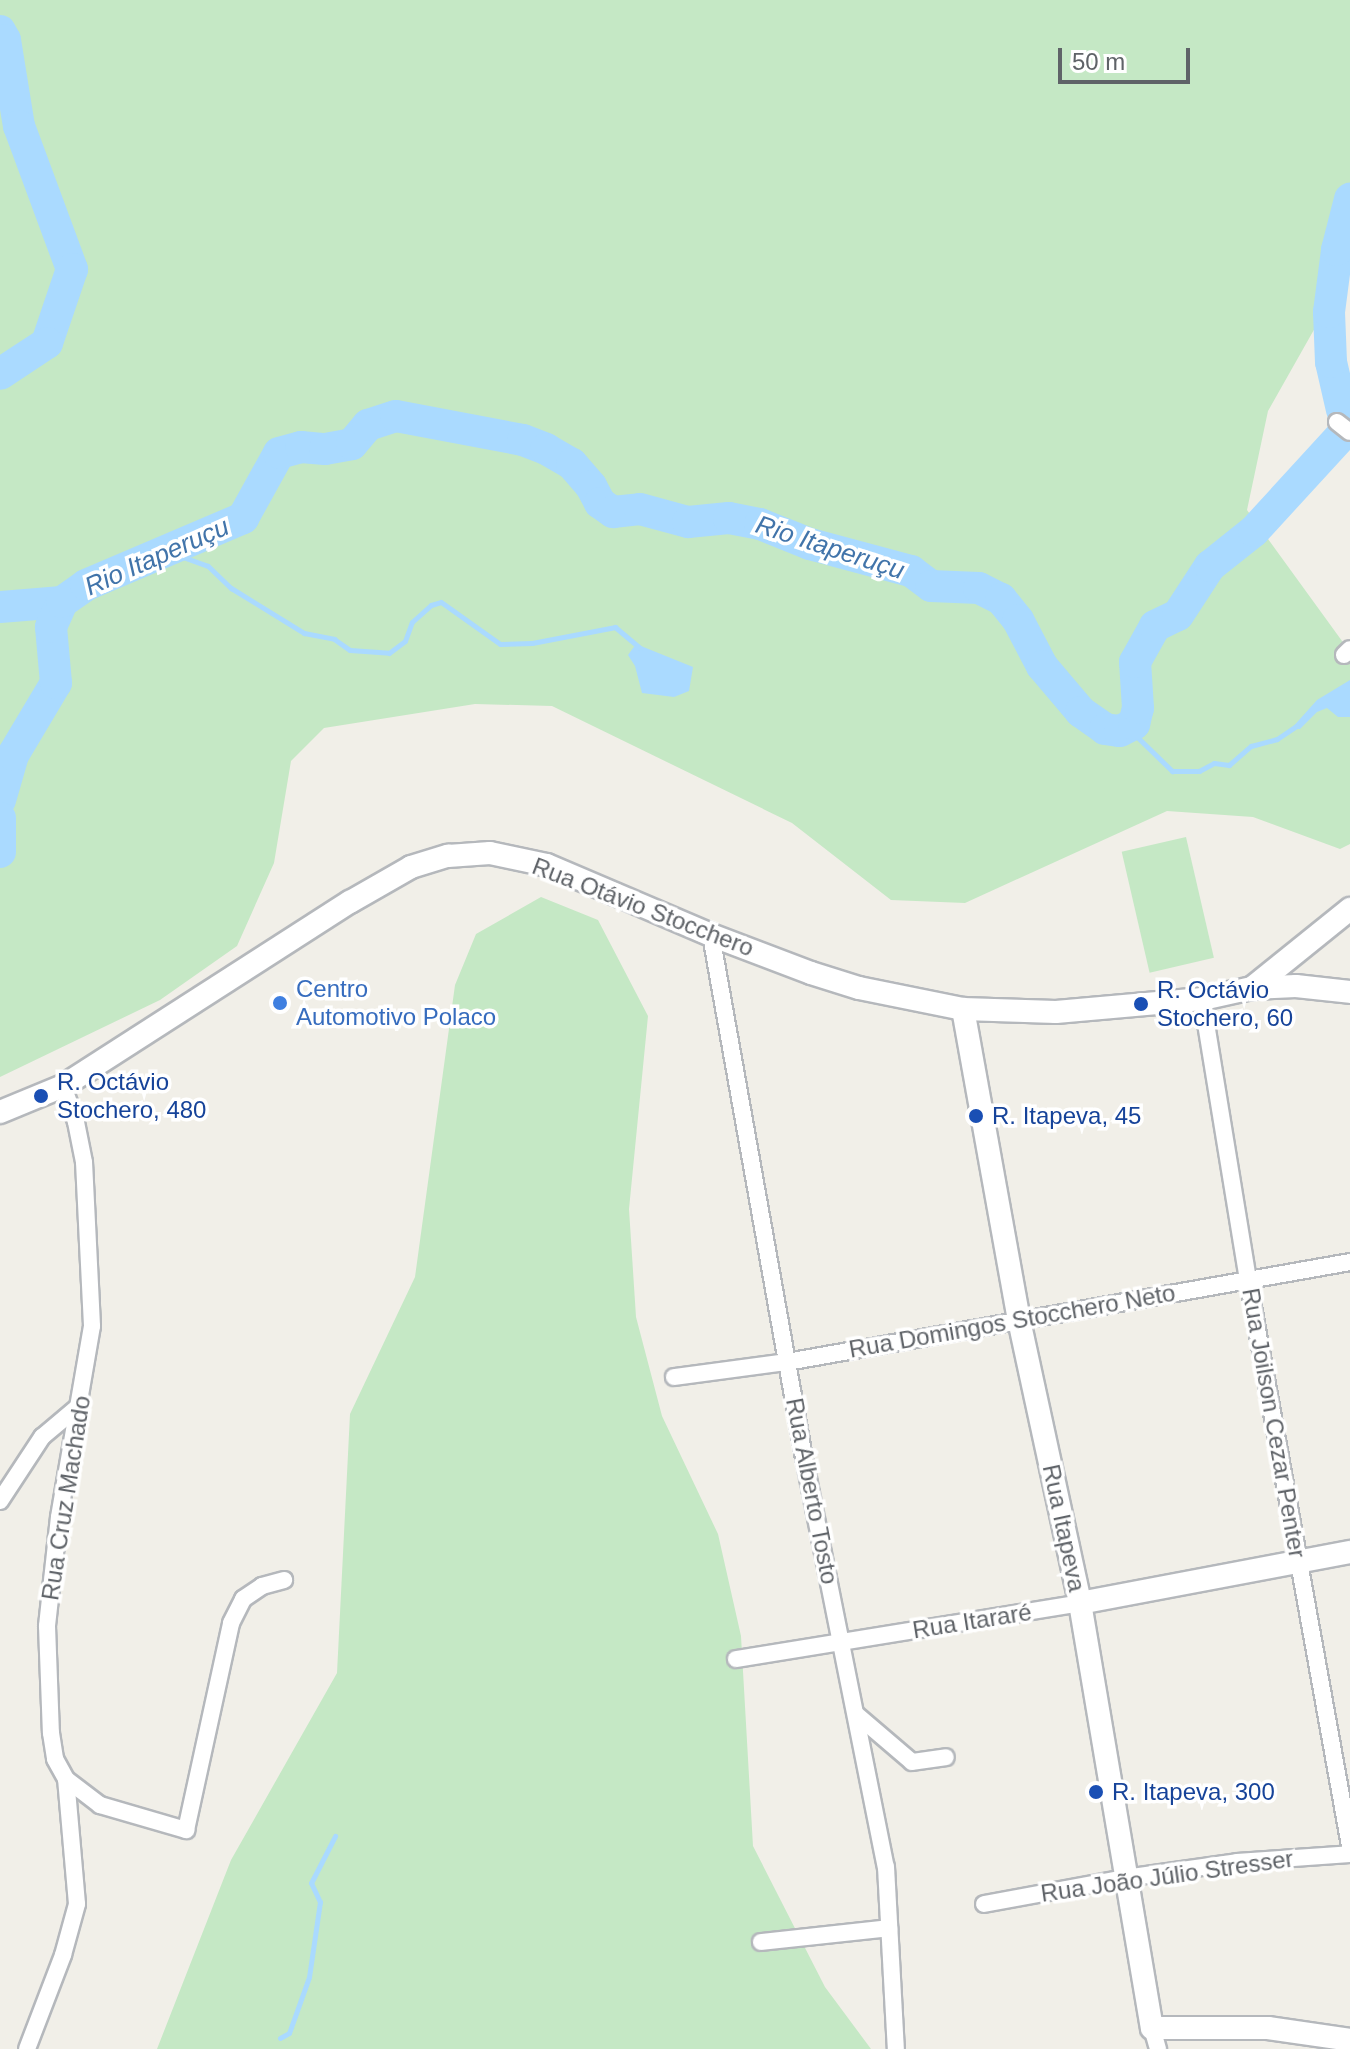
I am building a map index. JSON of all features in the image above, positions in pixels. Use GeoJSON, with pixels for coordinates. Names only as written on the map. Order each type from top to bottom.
{"type":"FeatureCollection","features":[{"type":"Feature","properties":{"kind":"street","name":"Rua Otávio Stocchero"},"geometry":{"type":"LineString","coordinates":[[0,1112],[63,1086],[350,902],[411,867],[448,856],[490,853],[547,865],[711,935],[859,988],[963,1009],[1056,1012],[1202,999],[1252,988]]}},
{"type":"Feature","properties":{"kind":"street"},"geometry":{"type":"LineString","coordinates":[[1252,988],[1350,909]]}},
{"type":"Feature","properties":{"kind":"street","name":"Rua Alberto Tosto"},"geometry":{"type":"LineString","coordinates":[[711,935],[787,1362],[886,1867],[896,2049]]}},
{"type":"Feature","properties":{"kind":"street"},"geometry":{"type":"LineString","coordinates":[[1303,946],[1301,968],[1322,988]]}},
{"type":"Feature","properties":{"kind":"street"},"geometry":{"type":"LineString","coordinates":[[1252,988],[1322,988],[1350,992]]}},
{"type":"Feature","properties":{"kind":"street","name":"Rua Joilson Cezar Penter"},"geometry":{"type":"LineString","coordinates":[[1202,999],[1248,1279],[1350,1846]]}},
{"type":"Feature","properties":{"kind":"street","name":"Rua Itapeva"},"geometry":{"type":"LineString","coordinates":[[963,1009],[1019,1320],[1080,1603],[1155,2038]]}},
{"type":"Feature","properties":{"kind":"street","name":"Rua Cruz Machado"},"geometry":{"type":"LineString","coordinates":[[27,2049],[63,1955],[77,1904],[66,1779],[55,1759],[51,1733],[47,1626],[59,1517],[92,1326],[89,1224],[76,1122],[63,1086]]}},
{"type":"Feature","properties":{"kind":"street","name":"Rua Domingos Stocchero Neto"},"geometry":{"type":"LineString","coordinates":[[674,1377],[787,1362],[1350,1262]]}},
{"type":"Feature","properties":{"kind":"street"},"geometry":{"type":"LineString","coordinates":[[0,1501],[42,1437],[80,1405]]}},
{"type":"Feature","properties":{"kind":"street","name":"Rua Itararé"},"geometry":{"type":"LineString","coordinates":[[736,1659],[1080,1603],[1350,1552]]}},
{"type":"Feature","properties":{"kind":"street"},"geometry":{"type":"LineString","coordinates":[[66,1779],[100,1805],[186,1830],[231,1623],[243,1599],[262,1586],[284,1580]]}},
{"type":"Feature","properties":{"kind":"street"},"geometry":{"type":"LineString","coordinates":[[857,1715],[912,1762],[946,1757]]}},
{"type":"Feature","properties":{"kind":"street","name":"Rua João Júlio Stresser"},"geometry":{"type":"LineString","coordinates":[[984,1904],[1125,1878],[1237,1862],[1350,1854]]}},
{"type":"Feature","properties":{"kind":"street"},"geometry":{"type":"LineString","coordinates":[[761,1942],[889,1928]]}},
{"type":"Feature","properties":{"kind":"street"},"geometry":{"type":"LineString","coordinates":[[1155,2038],[1268,2028],[1350,2040]]}},
{"type":"Feature","properties":{"kind":"green space"},"geometry":{"type":"Polygon","coordinates":[[[0,0],[1350,0],[1350,266],[1268,411],[1247,510],[1350,652],[1350,844],[1340,849],[1253,817],[1167,811],[965,903],[891,900],[792,823],[552,706],[475,704],[324,728],[291,761],[274,863],[237,946],[160,1000],[0,1077],[0,0]]]}},
{"type":"Feature","properties":{"kind":"green space"},"geometry":{"type":"Polygon","coordinates":[[[1186,837],[1214,958],[1150,973],[1122,852],[1186,837]]]}},
{"type":"Feature","properties":{"kind":"green space"},"geometry":{"type":"Polygon","coordinates":[[[541,897],[598,920],[648,1016],[629,1209],[636,1317],[662,1416],[718,1534],[741,1636],[753,1846],[825,1987],[871,2049],[157,2049],[231,1860],[337,1673],[350,1414],[415,1277],[455,985],[476,934],[541,897]]]}},
{"type":"Feature","properties":{"kind":"water"},"geometry":{"type":"Polygon","coordinates":[[[636,644],[693,667],[689,691],[674,697],[642,693],[635,666],[628,655],[636,644]]]}},
{"type":"Feature","properties":{"kind":"water"},"geometry":{"type":"Polygon","coordinates":[[[1350,680],[1350,717],[1338,717],[1327,708],[1317,712],[1300,729],[1291,729],[1317,700],[1350,680]]]}},
{"type":"Feature","properties":{"kind":"waterway"},"geometry":{"type":"LineString","coordinates":[[0,31],[5,40],[19,126],[72,269],[47,343],[0,374]]}},
{"type":"Feature","properties":{"kind":"waterway","name":"Rio Itaperuçu"},"geometry":{"type":"LineString","coordinates":[[1342,410],[1331,362],[1329,312],[1337,250],[1350,199]]}},
{"type":"Feature","properties":{"kind":"waterway","name":"Rio Itaperuçu"},"geometry":{"type":"LineString","coordinates":[[0,800],[13,755],[56,683],[51,627],[62,602],[86,585],[243,518],[279,453],[301,447],[325,449],[352,444],[368,425],[396,416],[523,440],[546,449],[572,464],[591,486],[600,503],[613,512],[640,509],[688,522],[729,518],[760,524],[810,544],[911,571],[931,586],[979,588],[1001,599],[1018,620],[1042,666],[1081,712],[1105,729],[1120,731],[1134,724],[1138,708],[1135,662],[1155,626],[1178,615],[1210,566],[1254,531],[1341,436]]}},
{"type":"Feature","properties":{"kind":"waterway"},"geometry":{"type":"LineString","coordinates":[[169,552],[208,566],[231,588],[304,633],[334,639],[350,650],[389,653],[405,641],[412,622],[431,605],[441,602],[500,644],[532,643],[615,627],[640,648]]}},
{"type":"Feature","properties":{"kind":"waterway"},"geometry":{"type":"LineString","coordinates":[[0,607],[62,602]]}},
{"type":"Feature","properties":{"kind":"waterway"},"geometry":{"type":"LineString","coordinates":[[1128,728],[1172,771],[1199,771],[1214,763],[1229,765],[1251,746],[1277,739],[1296,726]]}},
{"type":"Feature","properties":{"kind":"waterway","name":"Rio Itaperuçu"},"geometry":{"type":"LineString","coordinates":[[0,818],[0,852]]}},
{"type":"Feature","properties":{"kind":"waterway"},"geometry":{"type":"LineString","coordinates":[[280,2038],[289,2033],[309,1977],[320,1902],[311,1883],[335,1836]]}},
{"type":"Feature","properties":{"kind":"place","name":"Centro Automotivo Polaco"},"geometry":{"type":"Point","coordinates":[280,1003]}},
{"type":"Feature","properties":{"kind":"place","name":"R. Octávio Stochero, 60"},"geometry":{"type":"Point","coordinates":[1141,1004]}},
{"type":"Feature","properties":{"kind":"place","name":"R. Octávio Stochero, 480"},"geometry":{"type":"Point","coordinates":[41,1096]}},
{"type":"Feature","properties":{"kind":"place","name":"R. Itapeva, 45"},"geometry":{"type":"Point","coordinates":[976,1116]}},
{"type":"Feature","properties":{"kind":"place","name":"R. Itapeva, 300"},"geometry":{"type":"Point","coordinates":[1096,1792]}}]}
